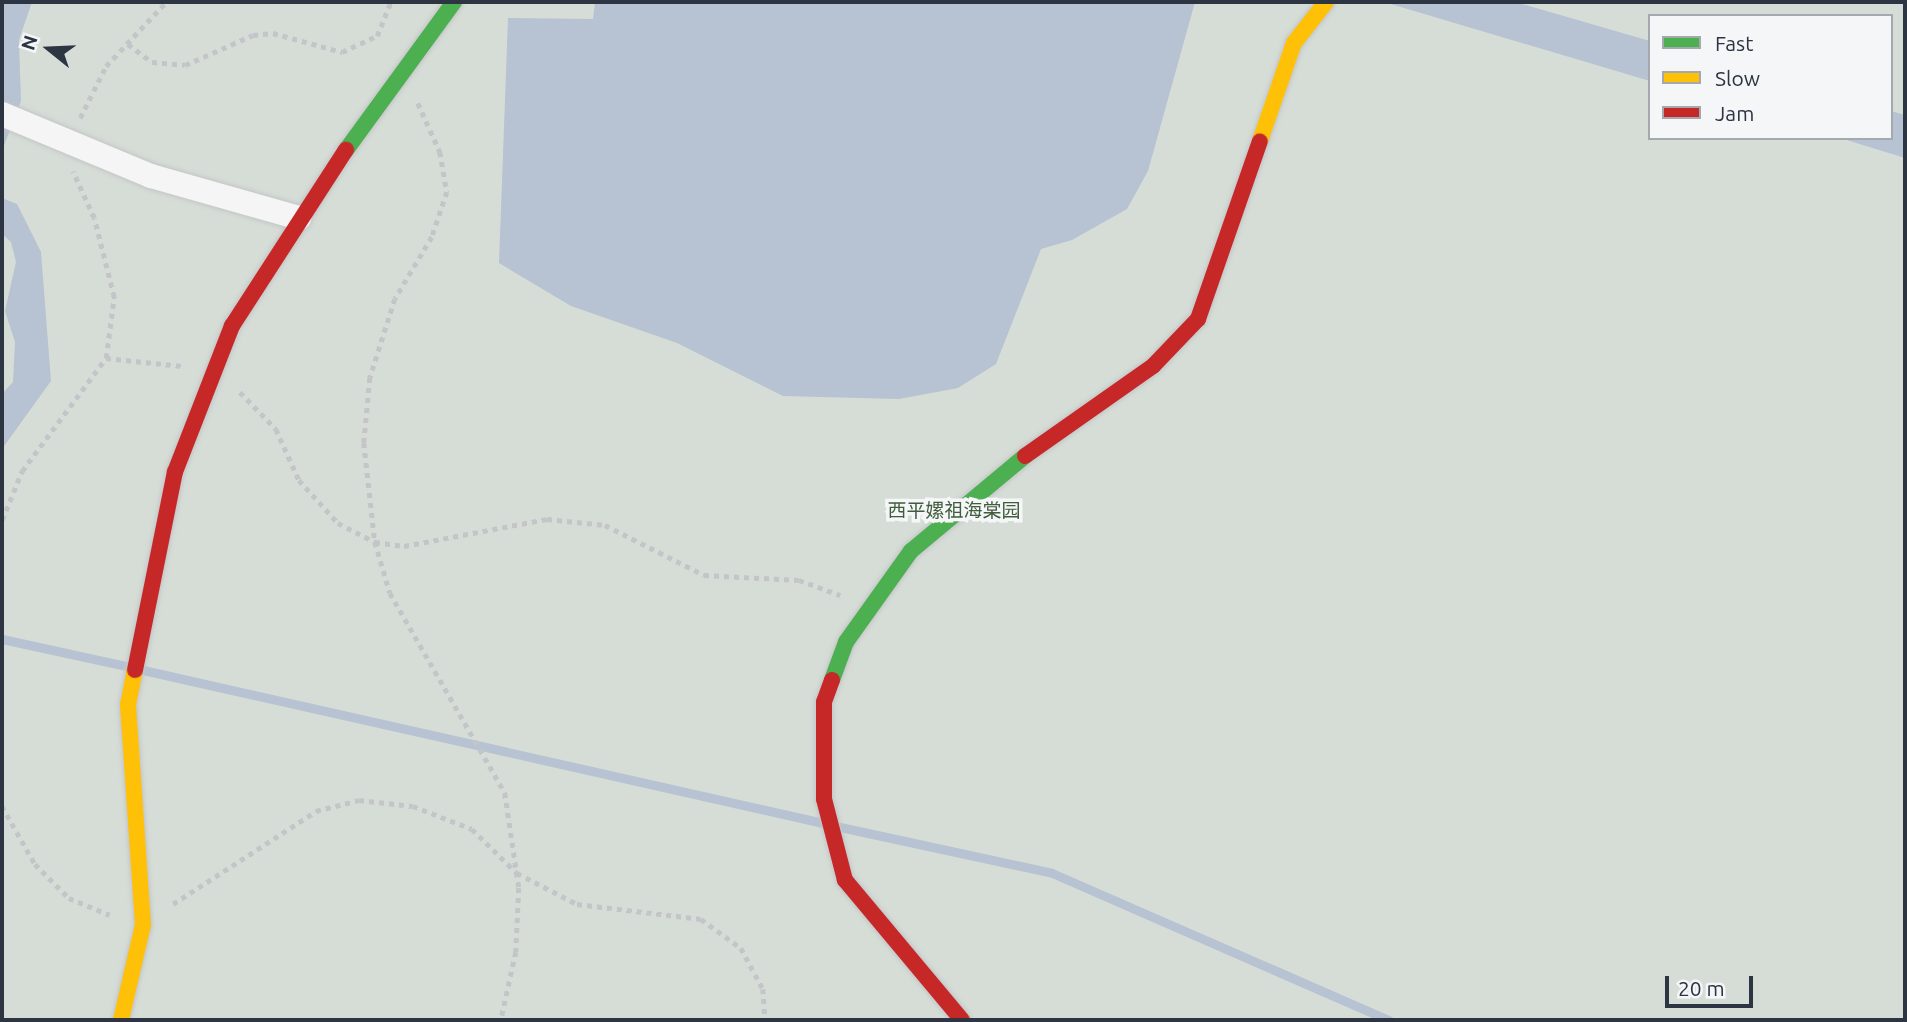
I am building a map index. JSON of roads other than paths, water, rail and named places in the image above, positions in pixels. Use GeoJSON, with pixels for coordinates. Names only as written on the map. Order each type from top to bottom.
{"type":"FeatureCollection","features":[{"type":"Feature","properties":{"kind":"street"},"geometry":{"type":"LineString","coordinates":[[121,1020],[143,913],[128,705],[138,634],[175,472],[232,326],[299,218],[454,2]]}},
{"type":"Feature","properties":{"kind":"street"},"geometry":{"type":"LineString","coordinates":[[962,1020],[845,880],[834,848],[824,799],[824,702],[846,642],[911,551],[979,488],[1153,366],[1198,319],[1294,43],[1326,2]]}},
{"type":"Feature","properties":{"kind":"street"},"geometry":{"type":"LineString","coordinates":[[2,114],[27,128],[67,144],[299,218]]}},
{"type":"Feature","properties":{"kind":"water"},"geometry":{"type":"Polygon","coordinates":[[[2,2],[32,2],[19,40],[21,101],[2,151],[2,2]]]}},
{"type":"Feature","properties":{"kind":"water"},"geometry":{"type":"Polygon","coordinates":[[[595,2],[1195,2],[1148,171],[1127,209],[1072,240],[1041,249],[996,364],[958,388],[899,399],[783,396],[677,343],[571,306],[499,263],[508,18],[593,19],[595,2]]]}},
{"type":"Feature","properties":{"kind":"water"},"geometry":{"type":"Polygon","coordinates":[[[1384,2],[1515,2],[1648,40],[1648,80],[1384,2]]]}},
{"type":"Feature","properties":{"kind":"water"},"geometry":{"type":"Polygon","coordinates":[[[1893,112],[1905,115],[1905,158],[1846,140],[1893,140],[1893,112]]]}},
{"type":"Feature","properties":{"kind":"water"},"geometry":{"type":"Polygon","coordinates":[[[2,198],[17,204],[41,252],[51,381],[2,449],[2,394],[13,382],[15,342],[5,311],[16,262],[11,242],[2,234],[2,198]]]}},
{"type":"Feature","properties":{"kind":"waterway"},"geometry":{"type":"LineString","coordinates":[[2,639],[130,667]]}},
{"type":"Feature","properties":{"kind":"waterway"},"geometry":{"type":"LineString","coordinates":[[143,670],[823,823]]}},
{"type":"Feature","properties":{"kind":"waterway"},"geometry":{"type":"LineString","coordinates":[[840,827],[1052,873],[1389,1020]]}},
{"type":"Feature","properties":{"kind":"park label","name":"西平嫘祖海棠园"},"geometry":{"type":"Point","coordinates":[954,511]}}]}
